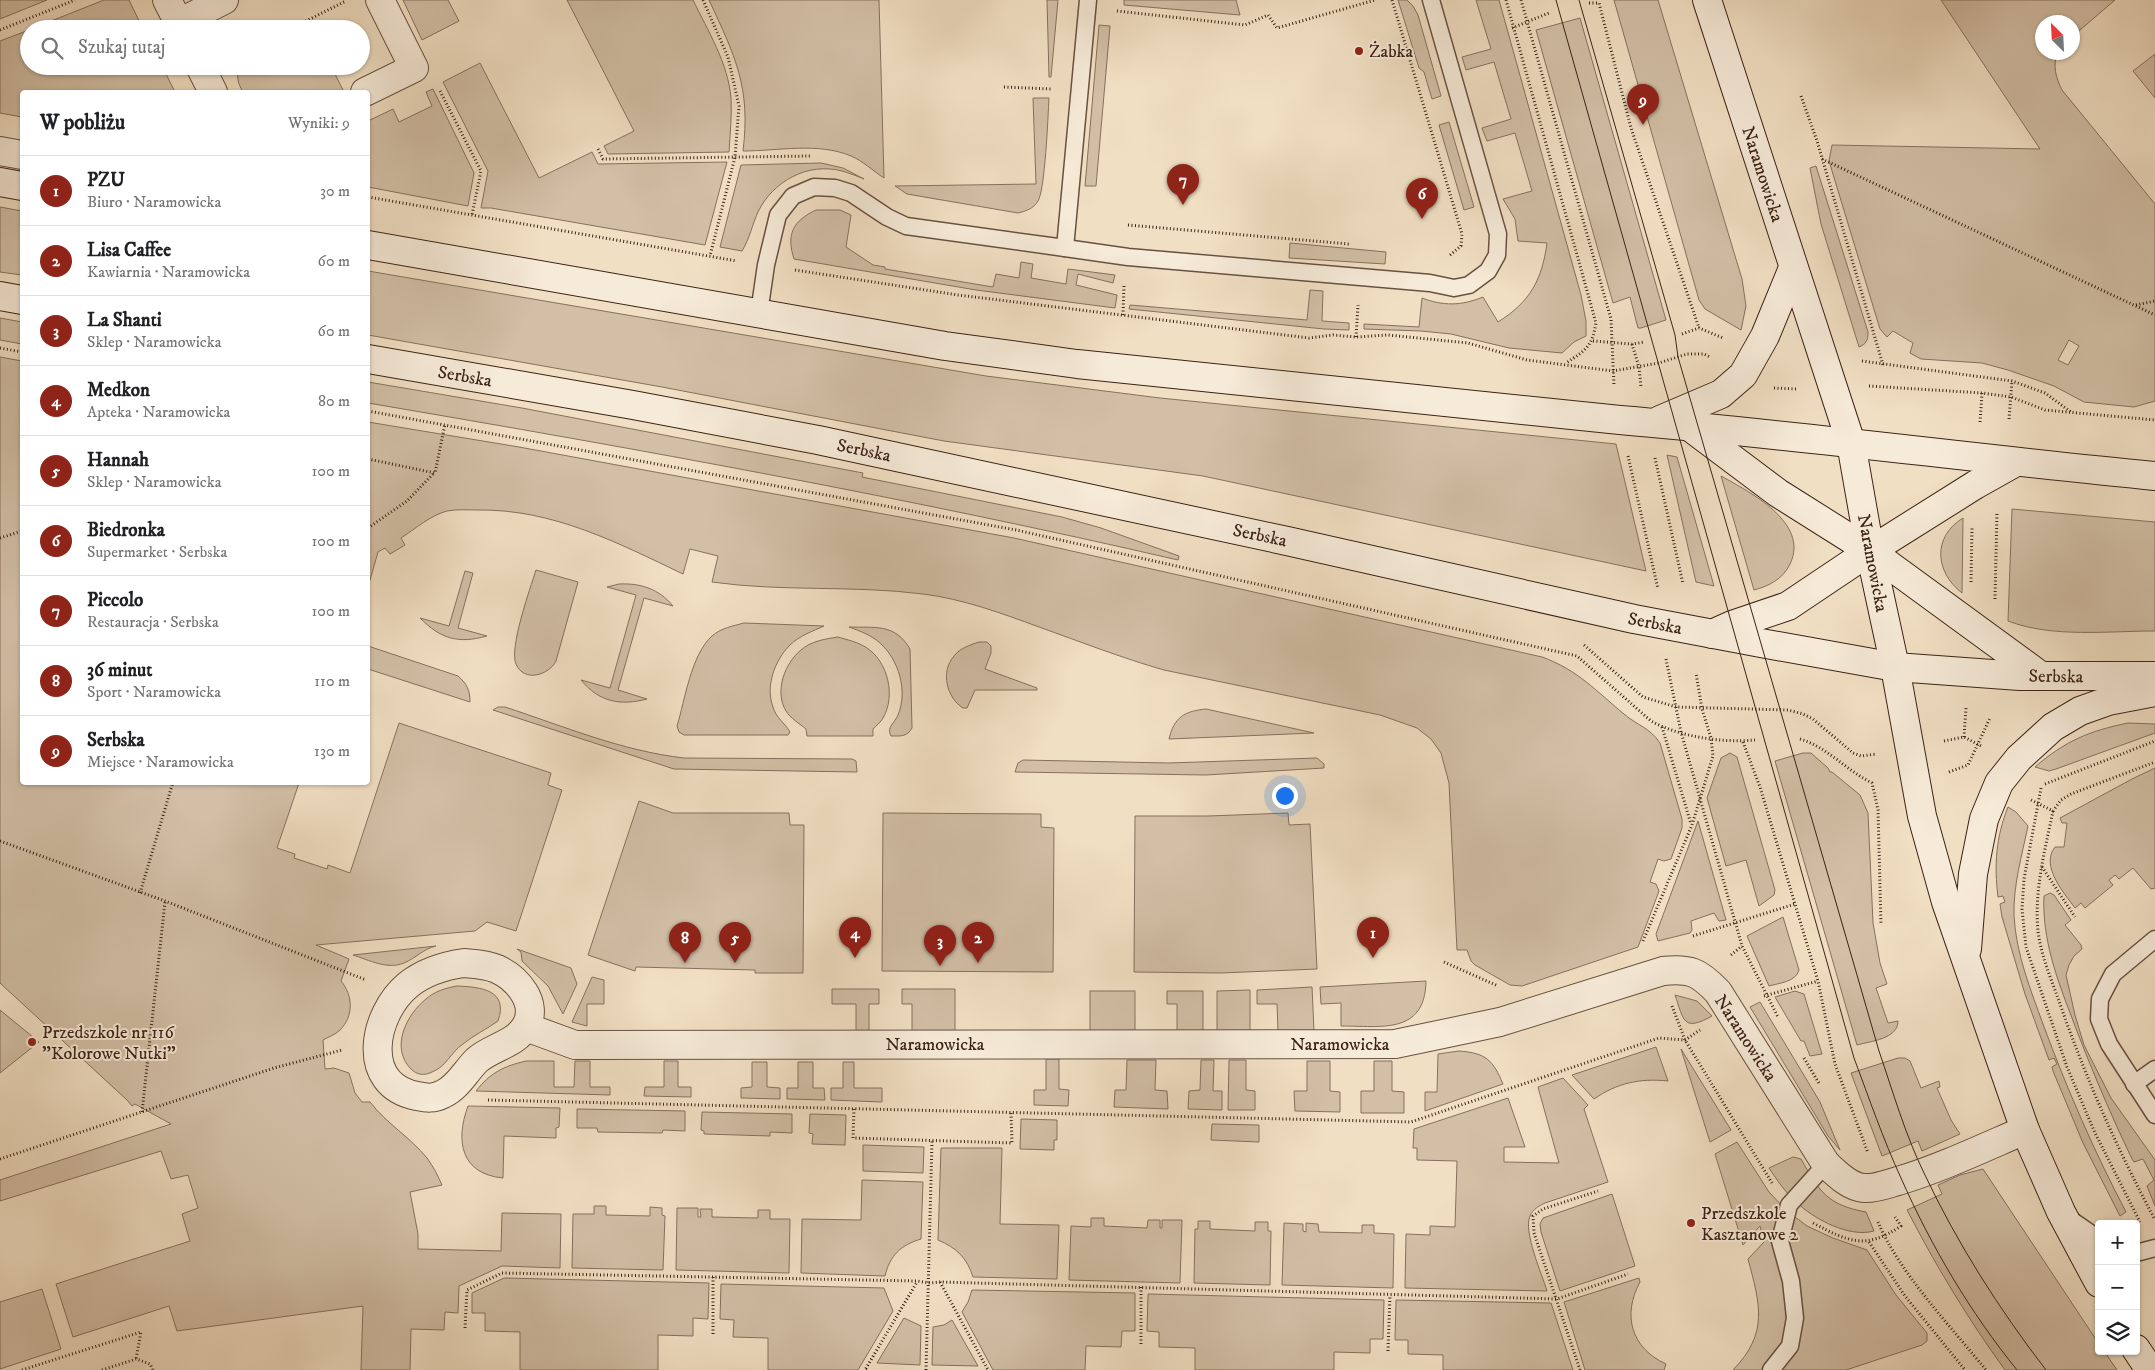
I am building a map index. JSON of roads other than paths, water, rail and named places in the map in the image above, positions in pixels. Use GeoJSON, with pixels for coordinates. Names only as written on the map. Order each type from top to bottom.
{"type":"FeatureCollection","features":[{"type":"Feature","properties":{"kind":"street"},"geometry":{"type":"LineString","coordinates":[[176,17],[224,0]]}},
{"type":"Feature","properties":{"kind":"street"},"geometry":{"type":"LineString","coordinates":[[369,90],[414,68],[380,0]]}},
{"type":"Feature","properties":{"kind":"street","name":"Naramowicka"},"geometry":{"type":"LineString","coordinates":[[1707,0],[1793,268],[1852,443],[1870,550],[1895,667],[1922,816],[1946,902],[2001,1066],[2025,1130],[2061,1212],[2095,1275]]}},
{"type":"Feature","properties":{"kind":"street"},"geometry":{"type":"LineString","coordinates":[[204,75],[212,90]]}},
{"type":"Feature","properties":{"kind":"street"},"geometry":{"type":"LineString","coordinates":[[0,151],[20,154]]}},
{"type":"Feature","properties":{"kind":"street"},"geometry":{"type":"LineString","coordinates":[[0,182],[20,186]]}},
{"type":"Feature","properties":{"kind":"street"},"geometry":{"type":"LineString","coordinates":[[370,245],[945,346],[1077,364],[1686,424],[2155,476]]}},
{"type":"Feature","properties":{"kind":"street"},"geometry":{"type":"LineString","coordinates":[[1655,422],[1721,394],[1743,375],[1765,336],[1793,268]]}},
{"type":"Feature","properties":{"kind":"street"},"geometry":{"type":"LineString","coordinates":[[0,296],[20,300]]}},
{"type":"Feature","properties":{"kind":"street","name":"Serbska"},"geometry":{"type":"LineString","coordinates":[[370,359],[633,405],[818,440],[1287,541],[1634,619],[1895,667],[2041,676],[2155,676]]}},
{"type":"Feature","properties":{"kind":"street"},"geometry":{"type":"LineString","coordinates":[[1686,424],[1778,493],[1870,550],[2041,676]]}},
{"type":"Feature","properties":{"kind":"street"},"geometry":{"type":"LineString","coordinates":[[1712,634],[1732,625],[1788,606],[1870,550],[2016,462]]}},
{"type":"Feature","properties":{"kind":"street"},"geometry":{"type":"LineString","coordinates":[[1966,958],[1973,874],[1984,819],[1999,783],[2019,758],[2053,727],[2080,711],[2108,701],[2155,692]]}},
{"type":"Feature","properties":{"kind":"street"},"geometry":{"type":"LineString","coordinates":[[464,963],[480,964],[510,976],[523,990],[529,1003],[530,1017],[526,1027],[514,1039],[478,1059],[455,1087],[431,1099],[410,1095],[396,1086],[386,1076],[378,1061],[377,1044],[379,1032],[391,1004],[408,985],[435,969],[464,963]]}},
{"type":"Feature","properties":{"kind":"street","name":"Naramowicka"},"geometry":{"type":"LineString","coordinates":[[526,1027],[575,1045],[1395,1044],[1500,1022],[1663,971],[1683,968],[1704,978],[1718,992],[1826,1164],[1851,1184],[1864,1188],[1881,1186],[1924,1173],[2025,1130]]}},
{"type":"Feature","properties":{"kind":"street"},"geometry":{"type":"LineString","coordinates":[[2140,1355],[2150,1370]]}},
{"type":"Feature","properties":{"kind":"lane"},"geometry":{"type":"LineString","coordinates":[[1065,248],[1088,0]]}},
{"type":"Feature","properties":{"kind":"lane"},"geometry":{"type":"LineString","coordinates":[[759,313],[766,265],[778,215],[793,196],[814,187],[835,188],[851,193],[887,217],[906,226],[1128,257],[1430,283],[1454,288],[1469,285],[1488,271],[1497,255],[1498,234],[1431,0]]}},
{"type":"Feature","properties":{"kind":"lane"},"geometry":{"type":"LineString","coordinates":[[2155,939],[2112,974],[2100,1000],[2099,1020],[2109,1044],[2155,1115]]}},
{"type":"Feature","properties":{"kind":"lane"},"geometry":{"type":"LineString","coordinates":[[2134,1084],[2155,1068]]}},
{"type":"Feature","properties":{"kind":"lane"},"geometry":{"type":"LineString","coordinates":[[1770,1370],[1790,1346],[1795,1318],[1791,1281],[1780,1240],[1789,1205],[1826,1164]]}},
{"type":"Feature","properties":{"kind":"lane"},"geometry":{"type":"LineString","coordinates":[[2061,1212],[2095,1236]]}},
{"type":"Feature","properties":{"kind":"lane"},"geometry":{"type":"LineString","coordinates":[[2140,1252],[2155,1248]]}},
{"type":"Feature","properties":{"kind":"tram line"},"geometry":{"type":"LineString","coordinates":[[1556,0],[1854,1058],[1888,1148],[1925,1229],[1983,1325],[2017,1370]]}},
{"type":"Feature","properties":{"kind":"tram line"},"geometry":{"type":"LineString","coordinates":[[1579,0],[1675,335],[1678,357],[1879,1051],[1900,1113],[1924,1173],[1950,1225],[1995,1299],[2046,1370]]}},
{"type":"Feature","properties":{"kind":"place","name":"Żabka"},"geometry":{"type":"Point","coordinates":[1359,51]}},
{"type":"Feature","properties":{"kind":"place","name":"Serbska"},"geometry":{"type":"Point","coordinates":[1643,125]}},
{"type":"Feature","properties":{"kind":"place","name":"Piccolo"},"geometry":{"type":"Point","coordinates":[1183,205]}},
{"type":"Feature","properties":{"kind":"place","name":"Biedronka"},"geometry":{"type":"Point","coordinates":[1422,219]}},
{"type":"Feature","properties":{"kind":"place","name":"Medkon"},"geometry":{"type":"Point","coordinates":[855,958]}},
{"type":"Feature","properties":{"kind":"place","name":"PZU"},"geometry":{"type":"Point","coordinates":[1373,958]}},
{"type":"Feature","properties":{"kind":"place","name":"36 minut"},"geometry":{"type":"Point","coordinates":[685,963]}},
{"type":"Feature","properties":{"kind":"place","name":"Hannah"},"geometry":{"type":"Point","coordinates":[735,963]}},
{"type":"Feature","properties":{"kind":"place","name":"Lisa Caffee"},"geometry":{"type":"Point","coordinates":[978,963]}},
{"type":"Feature","properties":{"kind":"place","name":"La Shanti"},"geometry":{"type":"Point","coordinates":[940,966]}},
{"type":"Feature","properties":{"kind":"place","name":"Przedszkole nr 116 \"Kolorowe Nutki\""},"geometry":{"type":"Point","coordinates":[32,1042]}},
{"type":"Feature","properties":{"kind":"place","name":"Przedszkole Kasztanowe 2"},"geometry":{"type":"Point","coordinates":[1691,1223]}}]}
